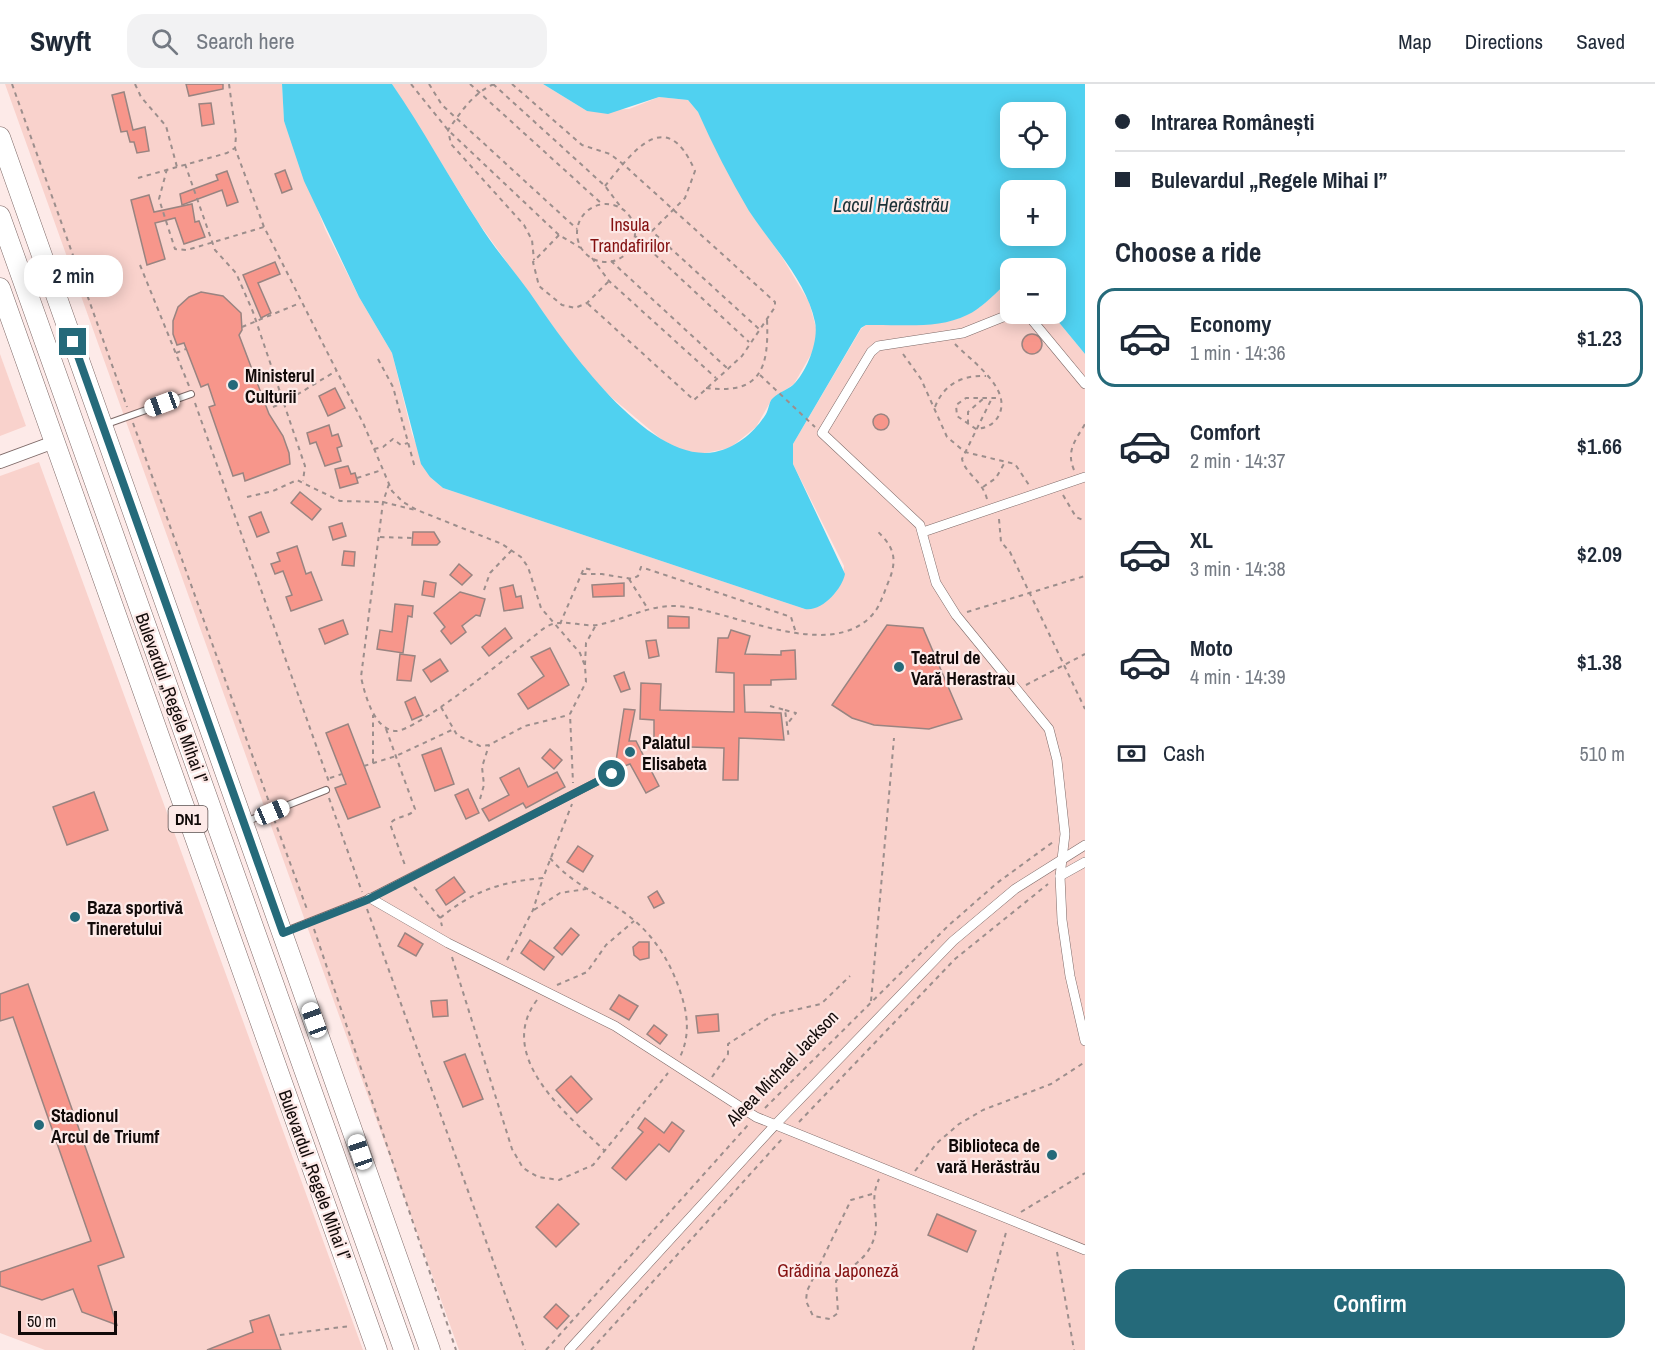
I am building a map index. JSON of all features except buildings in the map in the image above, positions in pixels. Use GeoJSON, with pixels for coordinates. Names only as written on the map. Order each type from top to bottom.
{"type":"FeatureCollection","features":[{"type":"Feature","properties":{"kind":"main road","name":"Bulevardul „Regele Mihai I”"},"geometry":{"type":"LineString","coordinates":[[0,137],[430,1350]]}},
{"type":"Feature","properties":{"kind":"main road","name":"Bulevardul „Regele Mihai I”"},"geometry":{"type":"LineString","coordinates":[[0,216],[404,1350]]}},
{"type":"Feature","properties":{"kind":"main road","name":"Bulevardul „Regele Mihai I”"},"geometry":{"type":"LineString","coordinates":[[0,288],[377,1350]]}},
{"type":"Feature","properties":{"kind":"street"},"geometry":{"type":"LineString","coordinates":[[1085,384],[1032,320],[1023,316],[1008,315],[963,333],[878,346],[871,352],[822,434],[916,520],[923,532],[936,583],[956,615],[972,637],[1044,720],[1053,738],[1065,834],[1060,876],[1062,920],[1070,976],[1085,1041]]}},
{"type":"Feature","properties":{"kind":"street"},"geometry":{"type":"LineString","coordinates":[[0,462],[54,442]]}},
{"type":"Feature","properties":{"kind":"street"},"geometry":{"type":"LineString","coordinates":[[923,532],[1081,478]]}},
{"type":"Feature","properties":{"kind":"street","name":"Aleea Michael Jackson"},"geometry":{"type":"LineString","coordinates":[[569,1350],[774,1126],[953,941],[1015,889],[1085,845]]}},
{"type":"Feature","properties":{"kind":"street"},"geometry":{"type":"LineString","coordinates":[[1060,876],[1085,862]]}},
{"type":"Feature","properties":{"kind":"street"},"geometry":{"type":"LineString","coordinates":[[367,899],[448,943],[615,1026],[756,1117],[774,1126],[1085,1250]]}},
{"type":"Feature","properties":{"kind":"lane"},"geometry":{"type":"LineString","coordinates":[[103,425],[191,394]]}},
{"type":"Feature","properties":{"kind":"lane"},"geometry":{"type":"LineString","coordinates":[[283,933],[367,899],[612,774]]}},
{"type":"Feature","properties":{"kind":"lane"},"geometry":{"type":"LineString","coordinates":[[244,822],[326,790]]}},
{"type":"Feature","properties":{"kind":"path"},"geometry":{"type":"LineString","coordinates":[[12,84],[311,921],[456,1350]]}},
{"type":"Feature","properties":{"kind":"path"},"geometry":{"type":"LineString","coordinates":[[135,84],[141,97],[166,126],[177,166]]}},
{"type":"Feature","properties":{"kind":"path"},"geometry":{"type":"LineString","coordinates":[[229,84],[236,136],[235,148],[264,227],[336,370],[389,484],[397,496],[417,510]]}},
{"type":"Feature","properties":{"kind":"path"},"geometry":{"type":"LineString","coordinates":[[411,84],[448,130],[559,235],[581,248],[592,258],[609,280],[716,378]]}},
{"type":"Feature","properties":{"kind":"path"},"geometry":{"type":"LineString","coordinates":[[429,84],[442,105],[577,229],[581,248]]}},
{"type":"Feature","properties":{"kind":"path"},"geometry":{"type":"LineString","coordinates":[[470,84],[602,204]]}},
{"type":"Feature","properties":{"kind":"path"},"geometry":{"type":"LineString","coordinates":[[592,258],[611,261],[625,255],[631,249],[635,236],[633,221],[605,186],[494,84],[478,91],[448,130],[451,144],[524,225],[532,240],[534,276],[539,286],[562,305],[575,308],[587,303],[609,280]]}},
{"type":"Feature","properties":{"kind":"path"},"geometry":{"type":"LineString","coordinates":[[512,84],[582,145],[610,154],[623,164],[775,302],[742,356],[694,400],[587,303]]}},
{"type":"Feature","properties":{"kind":"path"},"geometry":{"type":"LineString","coordinates":[[605,186],[644,141],[658,138],[672,141],[688,153],[695,171],[685,198],[652,231]]}},
{"type":"Feature","properties":{"kind":"path"},"geometry":{"type":"LineString","coordinates":[[138,178],[227,153],[235,148]]}},
{"type":"Feature","properties":{"kind":"path"},"geometry":{"type":"LineString","coordinates":[[185,164],[218,256],[236,273],[257,322],[304,466],[303,481]]}},
{"type":"Feature","properties":{"kind":"path"},"geometry":{"type":"LineString","coordinates":[[167,169],[159,199],[175,249],[180,251],[264,227]]}},
{"type":"Feature","properties":{"kind":"path"},"geometry":{"type":"LineString","coordinates":[[577,229],[586,211],[602,204],[621,207]]}},
{"type":"Feature","properties":{"kind":"path"},"geometry":{"type":"LineString","coordinates":[[633,221],[644,224],[759,329]]}},
{"type":"Feature","properties":{"kind":"path"},"geometry":{"type":"LineString","coordinates":[[534,260],[559,235]]}},
{"type":"Feature","properties":{"kind":"path"},"geometry":{"type":"LineString","coordinates":[[635,236],[750,343]]}},
{"type":"Feature","properties":{"kind":"path"},"geometry":{"type":"LineString","coordinates":[[611,261],[728,369]]}},
{"type":"Feature","properties":{"kind":"path"},"geometry":{"type":"LineString","coordinates":[[140,265],[176,353],[330,778],[326,790],[367,899],[525,1350]]}},
{"type":"Feature","properties":{"kind":"path"},"geometry":{"type":"LineString","coordinates":[[242,327],[301,302]]}},
{"type":"Feature","properties":{"kind":"path"},"geometry":{"type":"LineString","coordinates":[[706,388],[733,388],[760,375],[765,363],[768,341],[767,318]]}},
{"type":"Feature","properties":{"kind":"path"},"geometry":{"type":"LineString","coordinates":[[947,336],[996,387],[1000,398],[998,417],[990,426],[976,429],[957,416],[956,405],[966,398],[1000,398]]}},
{"type":"Feature","properties":{"kind":"path"},"geometry":{"type":"LineString","coordinates":[[893,342],[921,379],[935,407],[942,431],[965,452],[1015,464],[1035,494]]}},
{"type":"Feature","properties":{"kind":"path"},"geometry":{"type":"LineString","coordinates":[[176,353],[186,349]]}},
{"type":"Feature","properties":{"kind":"path"},"geometry":{"type":"LineString","coordinates":[[378,358],[393,387],[415,468]]}},
{"type":"Feature","properties":{"kind":"path"},"geometry":{"type":"LineString","coordinates":[[273,406],[285,402],[336,370]]}},
{"type":"Feature","properties":{"kind":"path"},"geometry":{"type":"LineString","coordinates":[[760,375],[810,422]]}},
{"type":"Feature","properties":{"kind":"path"},"geometry":{"type":"LineString","coordinates":[[935,407],[944,390],[956,381],[969,376],[986,376]]}},
{"type":"Feature","properties":{"kind":"path"},"geometry":{"type":"LineString","coordinates":[[968,425],[968,412],[984,398]]}},
{"type":"Feature","properties":{"kind":"path"},"geometry":{"type":"LineString","coordinates":[[992,398],[965,452],[963,464],[983,487],[987,502],[994,508],[1002,528],[1001,542],[1010,552],[1085,709]]}},
{"type":"Feature","properties":{"kind":"path"},"geometry":{"type":"LineString","coordinates":[[1081,478],[1069,459],[1070,452],[1085,424]]}},
{"type":"Feature","properties":{"kind":"path"},"geometry":{"type":"LineString","coordinates":[[374,449],[383,447],[393,439],[401,445],[408,443]]}},
{"type":"Feature","properties":{"kind":"path"},"geometry":{"type":"LineString","coordinates":[[983,487],[996,478],[1006,462]]}},
{"type":"Feature","properties":{"kind":"path"},"geometry":{"type":"LineString","coordinates":[[357,478],[382,470]]}},
{"type":"Feature","properties":{"kind":"path"},"geometry":{"type":"LineString","coordinates":[[247,497],[303,481],[339,501],[383,502],[417,510],[502,543],[528,567],[541,608],[552,624],[580,653],[585,666]]}},
{"type":"Feature","properties":{"kind":"path"},"geometry":{"type":"LineString","coordinates":[[389,484],[383,502],[362,677],[366,699],[386,729],[396,756]]}},
{"type":"Feature","properties":{"kind":"path"},"geometry":{"type":"LineString","coordinates":[[1054,487],[1069,502],[1076,517],[1085,521]]}},
{"type":"Feature","properties":{"kind":"path"},"geometry":{"type":"LineString","coordinates":[[386,729],[403,730],[441,707],[552,624],[596,625],[648,609],[678,606],[796,633],[836,633],[865,622],[874,613],[891,574],[894,555],[890,543],[876,530]]}},
{"type":"Feature","properties":{"kind":"path"},"geometry":{"type":"LineString","coordinates":[[380,537],[412,538]]}},
{"type":"Feature","properties":{"kind":"path"},"geometry":{"type":"LineString","coordinates":[[484,590],[490,573],[512,550]]}},
{"type":"Feature","properties":{"kind":"path"},"geometry":{"type":"LineString","coordinates":[[582,574],[602,574],[629,579],[638,576],[641,567],[698,584],[791,617],[796,633]]}},
{"type":"Feature","properties":{"kind":"path"},"geometry":{"type":"LineString","coordinates":[[560,624],[584,568],[592,570]]}},
{"type":"Feature","properties":{"kind":"path"},"geometry":{"type":"LineString","coordinates":[[956,615],[1085,576]]}},
{"type":"Feature","properties":{"kind":"path"},"geometry":{"type":"LineString","coordinates":[[629,579],[648,609]]}},
{"type":"Feature","properties":{"kind":"path"},"geometry":{"type":"LineString","coordinates":[[502,969],[533,910],[543,878],[577,792],[572,781],[570,714],[585,689],[586,643],[596,625]]}},
{"type":"Feature","properties":{"kind":"path"},"geometry":{"type":"LineString","coordinates":[[1018,689],[1085,654]]}},
{"type":"Feature","properties":{"kind":"path"},"geometry":{"type":"LineString","coordinates":[[770,706],[796,712],[787,724]]}},
{"type":"Feature","properties":{"kind":"path"},"geometry":{"type":"LineString","coordinates":[[441,707],[457,735],[471,744],[489,745],[519,728],[570,714]]}},
{"type":"Feature","properties":{"kind":"path"},"geometry":{"type":"LineString","coordinates":[[785,710],[789,740]]}},
{"type":"Feature","properties":{"kind":"path"},"geometry":{"type":"LineString","coordinates":[[373,712],[373,763]]}},
{"type":"Feature","properties":{"kind":"path"},"geometry":{"type":"LineString","coordinates":[[363,766],[396,756],[454,729]]}},
{"type":"Feature","properties":{"kind":"path"},"geometry":{"type":"LineString","coordinates":[[871,1002],[894,738]]}},
{"type":"Feature","properties":{"kind":"path"},"geometry":{"type":"LineString","coordinates":[[480,799],[484,785],[482,767],[489,745]]}},
{"type":"Feature","properties":{"kind":"path"},"geometry":{"type":"LineString","coordinates":[[330,778],[342,774]]}},
{"type":"Feature","properties":{"kind":"path","name":"Aleea Michael Jackson"},"geometry":{"type":"LineString","coordinates":[[546,1350],[756,1117],[871,1002],[948,926],[997,883],[1065,834]]}},
{"type":"Feature","properties":{"kind":"path"},"geometry":{"type":"LineString","coordinates":[[591,1350],[789,1132],[955,959],[1060,876]]}},
{"type":"Feature","properties":{"kind":"path"},"geometry":{"type":"LineString","coordinates":[[440,918],[463,899],[487,888],[543,878]]}},
{"type":"Feature","properties":{"kind":"path"},"geometry":{"type":"LineString","coordinates":[[533,910],[560,893],[586,889]]}},
{"type":"Feature","properties":{"kind":"path"},"geometry":{"type":"LineString","coordinates":[[605,1151],[547,1094],[528,1056],[525,1043],[527,1019],[544,991],[587,972],[606,945],[634,921]]}},
{"type":"Feature","properties":{"kind":"path"},"geometry":{"type":"LineString","coordinates":[[707,1084],[728,1054],[728,1044],[773,1015],[822,1004],[850,976]]}},
{"type":"Feature","properties":{"kind":"path"},"geometry":{"type":"LineString","coordinates":[[909,1178],[937,1143],[959,1124],[983,1110],[1051,1084],[1085,1062]]}},
{"type":"Feature","properties":{"kind":"path"},"geometry":{"type":"LineString","coordinates":[[872,1194],[851,1200],[807,1291],[809,1311],[820,1319],[830,1319],[838,1313],[836,1281],[866,1254],[875,1238],[877,1226],[872,1194],[884,1168]]}},
{"type":"Feature","properties":{"kind":"path"},"geometry":{"type":"LineString","coordinates":[[973,1350],[1010,1219],[1085,1173]]}},
{"type":"Feature","properties":{"kind":"path"},"geometry":{"type":"LineString","coordinates":[[1054,1237],[1074,1350]]}},
{"type":"Feature","properties":{"kind":"path"},"geometry":{"type":"LineString","coordinates":[[280,1335],[368,1324]]}},
{"type":"Feature","properties":{"kind":"green space","name":"Grădina Japoneză"},"geometry":{"type":"Polygon","coordinates":[[[5,84],[282,84],[284,121],[325,229],[359,297],[392,353],[412,434],[430,477],[443,488],[805,609],[821,604],[833,595],[841,582],[844,566],[793,464],[793,444],[861,329],[866,325],[957,319],[980,307],[1000,290],[1000,324],[1060,324],[1085,354],[1085,1350],[459,1350],[5,84]]]}},
{"type":"Feature","properties":{"kind":"green space","name":"Insula Trandafirilor"},"geometry":{"type":"Polygon","coordinates":[[[392,84],[543,84],[587,111],[629,109],[659,97],[688,100],[698,112],[750,212],[782,257],[809,302],[818,335],[814,349],[794,384],[772,399],[756,427],[730,448],[700,454],[679,449],[661,439],[611,397],[582,367],[478,222],[392,84]]]}},
{"type":"Feature","properties":{"kind":"green space"},"geometry":{"type":"Polygon","coordinates":[[[0,354],[26,426],[0,436],[0,354]]]}},
{"type":"Feature","properties":{"kind":"green space","name":"Baza sportivă Tineretului"},"geometry":{"type":"Polygon","coordinates":[[[39,462],[363,1350],[45,1350],[0,1333],[0,476],[39,462]]]}},
{"type":"Feature","properties":{"kind":"water","name":"Lacul Herăstrău"},"geometry":{"type":"Polygon","coordinates":[[[282,84],[392,84],[484,231],[585,368],[635,420],[662,439],[689,451],[715,452],[730,447],[751,433],[766,414],[772,399],[793,385],[803,372],[811,355],[816,329],[811,307],[804,292],[749,211],[698,112],[688,100],[659,97],[608,114],[587,111],[543,84],[1085,84],[1085,354],[1060,324],[1066,324],[1066,258],[1000,258],[1000,290],[977,309],[955,320],[917,325],[866,325],[861,328],[793,444],[793,464],[845,574],[840,586],[830,598],[818,607],[805,609],[443,488],[430,477],[421,464],[392,353],[359,297],[304,181],[284,121],[282,84]]]}},
{"type":"Feature","properties":{"kind":"place","name":"Ministerul Culturii"},"geometry":{"type":"Point","coordinates":[233,385]}},
{"type":"Feature","properties":{"kind":"place","name":"Teatrul de Vară Herastrau"},"geometry":{"type":"Point","coordinates":[899,667]}},
{"type":"Feature","properties":{"kind":"place","name":"Palatul Elisabeta"},"geometry":{"type":"Point","coordinates":[630,752]}},
{"type":"Feature","properties":{"kind":"place","name":"Baza sportivă Tineretului"},"geometry":{"type":"Point","coordinates":[75,917]}},
{"type":"Feature","properties":{"kind":"place","name":"Stadionul Arcul de Triumf"},"geometry":{"type":"Point","coordinates":[39,1125]}},
{"type":"Feature","properties":{"kind":"place","name":"Biblioteca de vară Herăstrău"},"geometry":{"type":"Point","coordinates":[1052,1155]}},
{"type":"Feature","properties":{"kind":"route"},"geometry":{"type":"LineString","coordinates":[[73,342],[283,933],[367,900],[612,774]]}}]}
